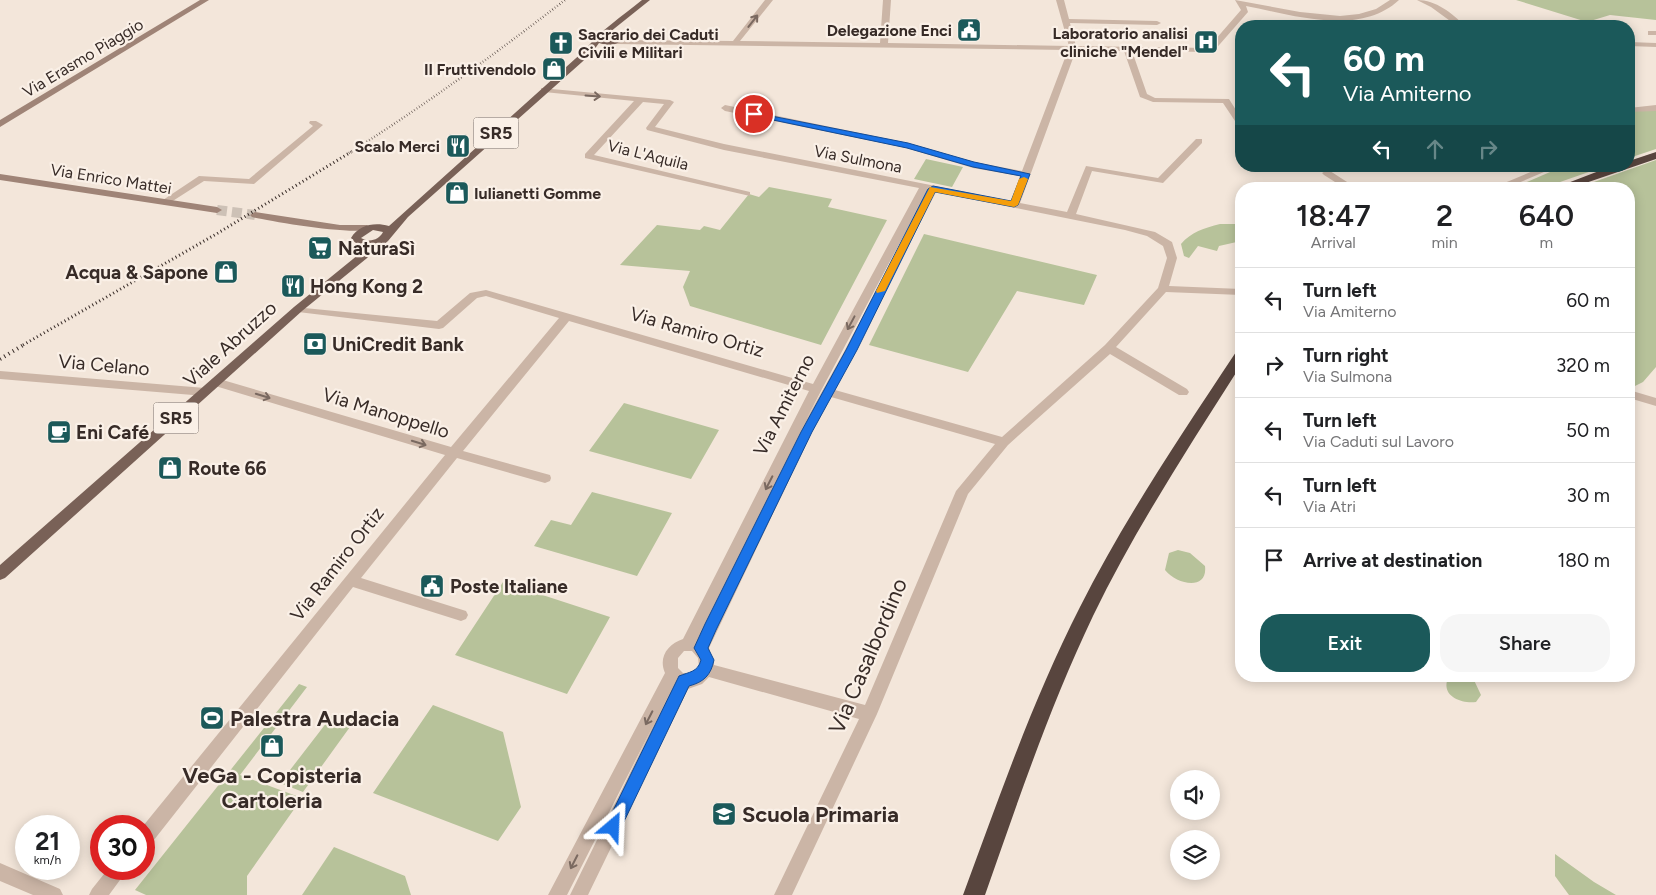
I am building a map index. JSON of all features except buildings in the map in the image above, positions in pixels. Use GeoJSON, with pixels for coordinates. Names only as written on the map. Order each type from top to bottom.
{"type":"FeatureCollection","features":[{"type":"Feature","properties":{"kind":"highway"},"geometry":{"type":"LineString","coordinates":[[1635,162],[1656,155]]}},
{"type":"Feature","properties":{"kind":"highway"},"geometry":{"type":"LineString","coordinates":[[1577,182],[1606,172]]}},
{"type":"Feature","properties":{"kind":"highway"},"geometry":{"type":"LineString","coordinates":[[974,895],[1068,651],[1123,547],[1235,364]]}},
{"type":"Feature","properties":{"kind":"main road","name":"Viale Abruzzo"},"geometry":{"type":"LineString","coordinates":[[0,574],[298,308],[385,236],[405,215],[646,0]]}},
{"type":"Feature","properties":{"kind":"main road"},"geometry":{"type":"LineString","coordinates":[[617,37],[618,24]]}},
{"type":"Feature","properties":{"kind":"main road","name":"SR5"},"geometry":{"type":"LineString","coordinates":[[601,39],[617,37]]}},
{"type":"Feature","properties":{"kind":"main road","name":"Viale Abruzzo"},"geometry":{"type":"LineString","coordinates":[[379,226],[405,215]]}},
{"type":"Feature","properties":{"kind":"main road"},"geometry":{"type":"LineString","coordinates":[[358,239],[372,243],[385,236],[387,230],[379,226]]}},
{"type":"Feature","properties":{"kind":"main road","name":"SR5"},"geometry":{"type":"LineString","coordinates":[[358,239],[367,228],[379,226]]}},
{"type":"Feature","properties":{"kind":"main road","name":"Viale Abruzzo"},"geometry":{"type":"LineString","coordinates":[[352,262],[358,239]]}},
{"type":"Feature","properties":{"kind":"street","name":"Via Erasmo Piaggio"},"geometry":{"type":"LineString","coordinates":[[0,124],[205,0]]}},
{"type":"Feature","properties":{"kind":"street"},"geometry":{"type":"LineString","coordinates":[[736,42],[769,0]]}},
{"type":"Feature","properties":{"kind":"street"},"geometry":{"type":"LineString","coordinates":[[884,45],[887,0]]}},
{"type":"Feature","properties":{"kind":"street"},"geometry":{"type":"LineString","coordinates":[[1014,205],[1073,48],[1060,0]]}},
{"type":"Feature","properties":{"kind":"street"},"geometry":{"type":"LineString","coordinates":[[1240,2],[1327,18],[1362,16],[1384,9],[1395,0]]}},
{"type":"Feature","properties":{"kind":"street"},"geometry":{"type":"LineString","coordinates":[[1421,0],[1434,5],[1453,20]]}},
{"type":"Feature","properties":{"kind":"street"},"geometry":{"type":"LineString","coordinates":[[1236,20],[1245,10],[1240,2]]}},
{"type":"Feature","properties":{"kind":"street"},"geometry":{"type":"LineString","coordinates":[[1066,20],[1157,23]]}},
{"type":"Feature","properties":{"kind":"street"},"geometry":{"type":"LineString","coordinates":[[617,37],[652,41],[1210,50],[1235,21]]}},
{"type":"Feature","properties":{"kind":"street"},"geometry":{"type":"LineString","coordinates":[[1635,44],[1656,45]]}},
{"type":"Feature","properties":{"kind":"street"},"geometry":{"type":"LineString","coordinates":[[1127,49],[1143,95],[1153,100],[1226,101],[1235,114]]}},
{"type":"Feature","properties":{"kind":"street","name":"Via Sulmona"},"geometry":{"type":"LineString","coordinates":[[544,90],[670,102],[650,128],[724,147],[1071,215],[1151,234],[1168,244],[1172,258],[1163,289]]}},
{"type":"Feature","properties":{"kind":"street","name":"Via L'Aquila"},"geometry":{"type":"LineString","coordinates":[[641,99],[588,156],[747,194]]}},
{"type":"Feature","properties":{"kind":"street"},"geometry":{"type":"LineString","coordinates":[[725,108],[908,146],[973,164],[1026,174]]}},
{"type":"Feature","properties":{"kind":"street"},"geometry":{"type":"LineString","coordinates":[[1635,110],[1656,108]]}},
{"type":"Feature","properties":{"kind":"street"},"geometry":{"type":"LineString","coordinates":[[165,202],[202,178],[251,182],[320,125],[313,122]]}},
{"type":"Feature","properties":{"kind":"street"},"geometry":{"type":"LineString","coordinates":[[1071,215],[1088,168],[1160,181],[1199,141]]}},
{"type":"Feature","properties":{"kind":"street"},"geometry":{"type":"LineString","coordinates":[[1513,182],[1539,172]]}},
{"type":"Feature","properties":{"kind":"street"},"geometry":{"type":"LineString","coordinates":[[1327,173],[1342,182]]}},
{"type":"Feature","properties":{"kind":"street","name":"Via Enrico Mattei"},"geometry":{"type":"LineString","coordinates":[[0,177],[217,210]]}},
{"type":"Feature","properties":{"kind":"street","name":"Via Amiterno"},"geometry":{"type":"LineString","coordinates":[[694,647],[822,390],[851,350],[928,188]]}},
{"type":"Feature","properties":{"kind":"street"},"geometry":{"type":"LineString","coordinates":[[255,216],[340,228],[367,228]]}},
{"type":"Feature","properties":{"kind":"street"},"geometry":{"type":"LineString","coordinates":[[340,228],[358,239]]}},
{"type":"Feature","properties":{"kind":"street"},"geometry":{"type":"LineString","coordinates":[[1163,289],[1235,292]]}},
{"type":"Feature","properties":{"kind":"street","name":"Via Casalbordino"},"geometry":{"type":"LineString","coordinates":[[784,895],[869,714],[963,491],[1004,442],[1109,348],[1163,289]]}},
{"type":"Feature","properties":{"kind":"street","name":"Via Ramiro Ortiz"},"geometry":{"type":"LineString","coordinates":[[298,308],[439,325],[474,295],[486,293],[822,390]]}},
{"type":"Feature","properties":{"kind":"street","name":"Via Ramiro Ortiz"},"geometry":{"type":"LineString","coordinates":[[155,825],[566,317]]}},
{"type":"Feature","properties":{"kind":"street"},"geometry":{"type":"LineString","coordinates":[[1109,348],[1183,392]]}},
{"type":"Feature","properties":{"kind":"street","name":"Via Celano"},"geometry":{"type":"LineString","coordinates":[[0,376],[205,392]]}},
{"type":"Feature","properties":{"kind":"street","name":"Via Manoppello"},"geometry":{"type":"LineString","coordinates":[[216,382],[455,454],[545,478]]}},
{"type":"Feature","properties":{"kind":"street"},"geometry":{"type":"LineString","coordinates":[[822,390],[1004,442]]}},
{"type":"Feature","properties":{"kind":"street"},"geometry":{"type":"LineString","coordinates":[[1635,396],[1656,402]]}},
{"type":"Feature","properties":{"kind":"street"},"geometry":{"type":"LineString","coordinates":[[352,581],[461,615]]}},
{"type":"Feature","properties":{"kind":"street"},"geometry":{"type":"LineString","coordinates":[[694,647],[708,660],[705,669],[697,678],[678,677],[669,670],[669,659],[676,650],[694,647]]}},
{"type":"Feature","properties":{"kind":"street"},"geometry":{"type":"LineString","coordinates":[[705,669],[869,714]]}},
{"type":"Feature","properties":{"kind":"street"},"geometry":{"type":"LineString","coordinates":[[557,895],[678,677]]}},
{"type":"Feature","properties":{"kind":"street"},"geometry":{"type":"LineString","coordinates":[[579,895],[678,677]]}},
{"type":"Feature","properties":{"kind":"street"},"geometry":{"type":"LineString","coordinates":[[0,872],[54,895]]}},
{"type":"Feature","properties":{"kind":"street"},"geometry":{"type":"LineString","coordinates":[[98,895],[110,880]]}},
{"type":"Feature","properties":{"kind":"green space"},"geometry":{"type":"Polygon","coordinates":[[[1516,0],[1656,0],[1656,20],[1610,15],[1594,20],[1581,20],[1516,0]]]}},
{"type":"Feature","properties":{"kind":"green space"},"geometry":{"type":"Polygon","coordinates":[[[1656,109],[1656,149],[1635,156],[1635,111],[1656,109]]]}},
{"type":"Feature","properties":{"kind":"green space"},"geometry":{"type":"Polygon","coordinates":[[[926,159],[963,167],[952,187],[914,179],[926,159]]]}},
{"type":"Feature","properties":{"kind":"green space"},"geometry":{"type":"Polygon","coordinates":[[[1656,160],[1656,367],[1643,382],[1635,386],[1635,182],[1594,182],[1622,172],[1635,172],[1635,167],[1656,160]]]}},
{"type":"Feature","properties":{"kind":"green space"},"geometry":{"type":"Polygon","coordinates":[[[1550,172],[1589,172],[1560,182],[1527,182],[1550,172]]]}},
{"type":"Feature","properties":{"kind":"green space"},"geometry":{"type":"Polygon","coordinates":[[[769,187],[832,199],[828,207],[887,220],[821,345],[690,306],[683,287],[690,271],[620,265],[657,225],[700,230],[704,226],[720,230],[749,194],[759,197],[769,187]]]}},
{"type":"Feature","properties":{"kind":"green space"},"geometry":{"type":"Polygon","coordinates":[[[1220,224],[1235,224],[1235,242],[1219,246],[1217,251],[1198,246],[1189,258],[1184,256],[1181,244],[1189,236],[1220,224]]]}},
{"type":"Feature","properties":{"kind":"green space"},"geometry":{"type":"Polygon","coordinates":[[[924,234],[1097,275],[1084,305],[1017,291],[968,372],[869,345],[924,234]]]}},
{"type":"Feature","properties":{"kind":"green space"},"geometry":{"type":"Polygon","coordinates":[[[624,403],[719,430],[691,479],[589,451],[624,403]]]}},
{"type":"Feature","properties":{"kind":"green space"},"geometry":{"type":"Polygon","coordinates":[[[592,492],[672,513],[637,576],[534,546],[551,520],[571,525],[592,492]]]}},
{"type":"Feature","properties":{"kind":"green space"},"geometry":{"type":"Polygon","coordinates":[[[1178,550],[1190,553],[1205,566],[1205,574],[1202,579],[1191,583],[1184,582],[1170,575],[1165,570],[1169,553],[1178,550]]]}},
{"type":"Feature","properties":{"kind":"green space"},"geometry":{"type":"Polygon","coordinates":[[[503,582],[610,617],[567,694],[455,655],[503,582]]]}},
{"type":"Feature","properties":{"kind":"green space"},"geometry":{"type":"Polygon","coordinates":[[[1475,682],[1481,695],[1476,702],[1458,700],[1449,693],[1447,683],[1475,682]]]}},
{"type":"Feature","properties":{"kind":"green space"},"geometry":{"type":"Polygon","coordinates":[[[299,684],[307,687],[240,775],[302,798],[247,876],[247,895],[146,895],[135,890],[143,880],[155,880],[155,865],[299,684]]]}},
{"type":"Feature","properties":{"kind":"green space"},"geometry":{"type":"Polygon","coordinates":[[[433,705],[503,732],[521,807],[498,841],[373,793],[433,705]]]}},
{"type":"Feature","properties":{"kind":"green space"},"geometry":{"type":"Polygon","coordinates":[[[334,713],[355,720],[303,792],[280,783],[334,713]]]}},
{"type":"Feature","properties":{"kind":"green space"},"geometry":{"type":"Polygon","coordinates":[[[334,847],[405,876],[411,895],[302,895],[334,847]]]}},
{"type":"Feature","properties":{"kind":"green space"},"geometry":{"type":"Polygon","coordinates":[[[1555,854],[1616,895],[1569,895],[1555,876],[1555,854]]]}},
{"type":"Feature","properties":{"kind":"tunnel"},"geometry":{"type":"LineString","coordinates":[[217,210],[255,215]]}},
{"type":"Feature","properties":{"kind":"railway"},"geometry":{"type":"LineString","coordinates":[[349,153],[459,79],[565,0]]}},
{"type":"Feature","properties":{"kind":"railway"},"geometry":{"type":"LineString","coordinates":[[23,345],[218,233],[351,152]]}},
{"type":"Feature","properties":{"kind":"railway"},"geometry":{"type":"LineString","coordinates":[[0,359],[25,344]]}},
{"type":"Feature","properties":{"kind":"slow traffic"},"geometry":{"type":"LineString","coordinates":[[881,291],[933,189],[1014,205],[1024,179]]}},
{"type":"Feature","properties":{"kind":"place","name":"Delegazione Enci"},"geometry":{"type":"Point","coordinates":[969,30]}},
{"type":"Feature","properties":{"kind":"place","name":"Laboratorio analisi cliniche \"Mendel\""},"geometry":{"type":"Point","coordinates":[1206,42]}},
{"type":"Feature","properties":{"kind":"place","name":"Sacrario dei Caduti Civili e Militari"},"geometry":{"type":"Point","coordinates":[561,43]}},
{"type":"Feature","properties":{"kind":"place","name":"Il Fruttivendolo"},"geometry":{"type":"Point","coordinates":[554,69]}},
{"type":"Feature","properties":{"kind":"place","name":"Scalo Merci"},"geometry":{"type":"Point","coordinates":[458,146]}},
{"type":"Feature","properties":{"kind":"place","name":"Iulianetti Gomme"},"geometry":{"type":"Point","coordinates":[457,193]}},
{"type":"Feature","properties":{"kind":"place","name":"NaturaSì"},"geometry":{"type":"Point","coordinates":[320,248]}},
{"type":"Feature","properties":{"kind":"place","name":"Acqua & Sapone"},"geometry":{"type":"Point","coordinates":[226,272]}},
{"type":"Feature","properties":{"kind":"place","name":"Hong Kong 2"},"geometry":{"type":"Point","coordinates":[293,286]}},
{"type":"Feature","properties":{"kind":"place","name":"UniCredit Bank"},"geometry":{"type":"Point","coordinates":[315,344]}},
{"type":"Feature","properties":{"kind":"place","name":"Eni Café"},"geometry":{"type":"Point","coordinates":[59,432]}},
{"type":"Feature","properties":{"kind":"place","name":"Route 66"},"geometry":{"type":"Point","coordinates":[170,468]}},
{"type":"Feature","properties":{"kind":"place","name":"Poste Italiane"},"geometry":{"type":"Point","coordinates":[432,586]}},
{"type":"Feature","properties":{"kind":"place","name":"Palestra Audacia"},"geometry":{"type":"Point","coordinates":[212,718]}},
{"type":"Feature","properties":{"kind":"place","name":"VeGa - Copisteria Cartoleria"},"geometry":{"type":"Point","coordinates":[272,746]}},
{"type":"Feature","properties":{"kind":"place","name":"Scuola Primaria"},"geometry":{"type":"Point","coordinates":[724,814]}},
{"type":"Feature","properties":{"kind":"route"},"geometry":{"type":"LineString","coordinates":[[613,827],[684,680],[697,678],[705,669],[708,660],[701,648],[710,628],[806,432],[851,350],[933,189],[1014,205],[1026,174],[973,164],[908,146],[754,114]]}}]}
